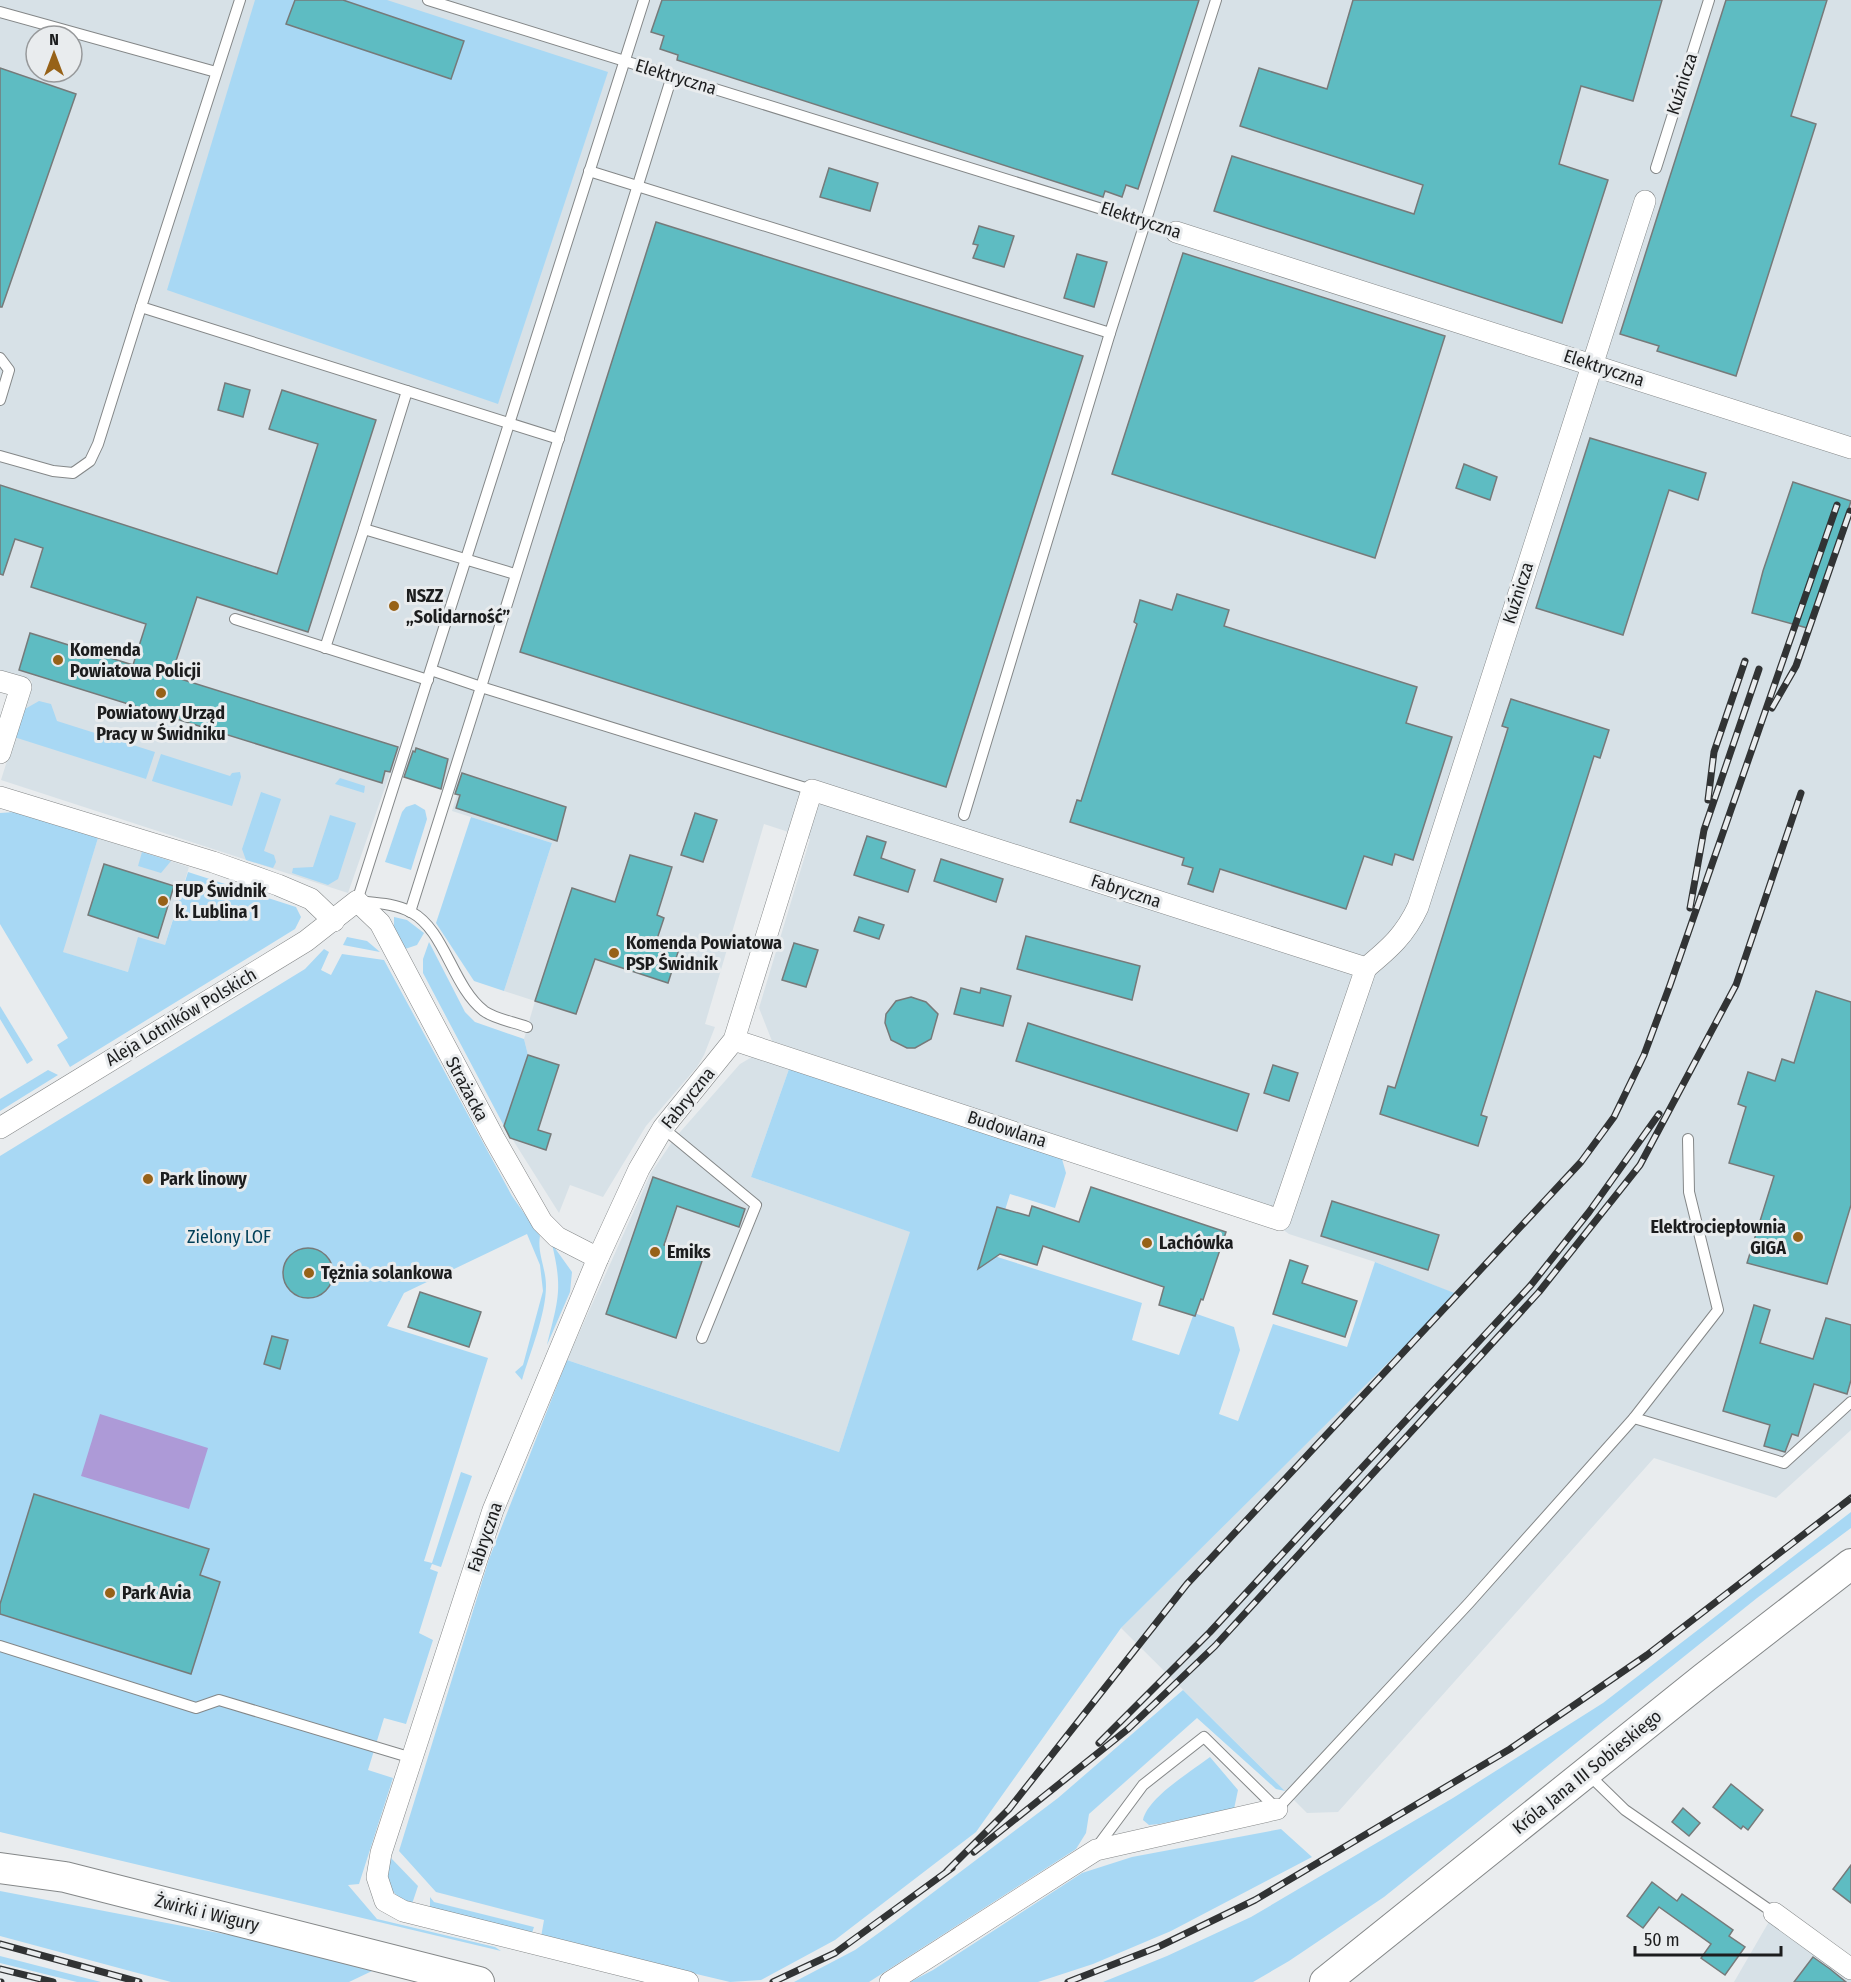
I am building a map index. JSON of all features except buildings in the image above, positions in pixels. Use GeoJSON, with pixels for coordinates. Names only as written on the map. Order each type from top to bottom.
{"type":"FeatureCollection","features":[{"type":"Feature","properties":{"kind":"main road","name":"Króla Jana III Sobieskiego"},"geometry":{"type":"LineString","coordinates":[[1325,1982],[1851,1564]]}},
{"type":"Feature","properties":{"kind":"main road","name":"Żwirki i Wigury"},"geometry":{"type":"LineString","coordinates":[[0,1856],[39,1865],[65,1877]]}},
{"type":"Feature","properties":{"kind":"main road","name":"Żwirki i Wigury"},"geometry":{"type":"LineString","coordinates":[[0,1868],[65,1877],[479,1982]]}},
{"type":"Feature","properties":{"kind":"street","name":"Kuźnicza"},"geometry":{"type":"LineString","coordinates":[[1366,968],[1390,948],[1408,928],[1418,907],[1645,201]]}},
{"type":"Feature","properties":{"kind":"street","name":"Elektryczna"},"geometry":{"type":"LineString","coordinates":[[1176,232],[1851,448]]}},
{"type":"Feature","properties":{"kind":"street"},"geometry":{"type":"LineString","coordinates":[[0,681],[21,687],[0,753]]}},
{"type":"Feature","properties":{"kind":"street","name":"Fabryczna"},"geometry":{"type":"LineString","coordinates":[[688,1982],[416,1915],[385,1901],[378,1886],[378,1866],[493,1510],[598,1258],[639,1169],[663,1128],[734,1040],[812,790],[1366,968]]}},
{"type":"Feature","properties":{"kind":"street"},"geometry":{"type":"LineString","coordinates":[[0,797],[202,859],[286,888],[311,899],[334,921]]}},
{"type":"Feature","properties":{"kind":"street","name":"Aleja Lotników Polskich"},"geometry":{"type":"LineString","coordinates":[[0,1128],[334,921],[357,901]]}},
{"type":"Feature","properties":{"kind":"street","name":"Strażacka"},"geometry":{"type":"LineString","coordinates":[[357,901],[380,923],[478,1108],[542,1222],[557,1237],[598,1258]]}},
{"type":"Feature","properties":{"kind":"street","name":"Budowlana"},"geometry":{"type":"LineString","coordinates":[[734,1040],[1280,1220],[1366,968]]}},
{"type":"Feature","properties":{"kind":"street"},"geometry":{"type":"LineString","coordinates":[[890,1982],[1096,1850],[1277,1809]]}},
{"type":"Feature","properties":{"kind":"street"},"geometry":{"type":"LineString","coordinates":[[1774,1913],[1851,1969]]}},
{"type":"Feature","properties":{"kind":"lane"},"geometry":{"type":"LineString","coordinates":[[0,456],[53,471],[73,473],[90,461],[98,444],[240,0]]}},
{"type":"Feature","properties":{"kind":"lane","name":"Elektryczna"},"geometry":{"type":"LineString","coordinates":[[428,0],[1176,232]]}},
{"type":"Feature","properties":{"kind":"lane"},"geometry":{"type":"LineString","coordinates":[[527,1027],[486,1012],[466,992],[424,921],[392,905],[357,901],[644,0]]}},
{"type":"Feature","properties":{"kind":"lane"},"geometry":{"type":"LineString","coordinates":[[964,816],[1110,333],[1216,0]]}},
{"type":"Feature","properties":{"kind":"lane","name":"Kuźnicza"},"geometry":{"type":"LineString","coordinates":[[1656,168],[1709,0]]}},
{"type":"Feature","properties":{"kind":"lane"},"geometry":{"type":"LineString","coordinates":[[0,12],[216,72]]}},
{"type":"Feature","properties":{"kind":"lane"},"geometry":{"type":"LineString","coordinates":[[410,912],[672,76]]}},
{"type":"Feature","properties":{"kind":"lane"},"geometry":{"type":"LineString","coordinates":[[589,171],[1110,333]]}},
{"type":"Feature","properties":{"kind":"lane"},"geometry":{"type":"LineString","coordinates":[[141,307],[559,439]]}},
{"type":"Feature","properties":{"kind":"lane"},"geometry":{"type":"LineString","coordinates":[[0,358],[9,370],[0,400]]}},
{"type":"Feature","properties":{"kind":"lane"},"geometry":{"type":"LineString","coordinates":[[325,648],[407,391]]}},
{"type":"Feature","properties":{"kind":"lane"},"geometry":{"type":"LineString","coordinates":[[364,529],[515,574]]}},
{"type":"Feature","properties":{"kind":"lane"},"geometry":{"type":"LineString","coordinates":[[235,619],[325,648],[481,687],[812,790]]}},
{"type":"Feature","properties":{"kind":"lane"},"geometry":{"type":"LineString","coordinates":[[663,1128],[756,1205],[702,1338]]}},
{"type":"Feature","properties":{"kind":"lane"},"geometry":{"type":"LineString","coordinates":[[1096,1850],[1143,1785],[1204,1737],[1277,1809],[1469,1603],[1634,1418],[1718,1310],[1689,1192],[1689,1139]]}},
{"type":"Feature","properties":{"kind":"lane"},"geometry":{"type":"LineString","coordinates":[[1634,1418],[1784,1463],[1851,1402]]}},
{"type":"Feature","properties":{"kind":"lane"},"geometry":{"type":"LineString","coordinates":[[0,1646],[196,1708],[219,1700],[412,1758]]}},
{"type":"Feature","properties":{"kind":"lane"},"geometry":{"type":"LineString","coordinates":[[1587,1773],[1625,1809],[1774,1913]]}},
{"type":"Feature","properties":{"kind":"shaded area"},"geometry":{"type":"Polygon","coordinates":[[[0,0],[1851,0],[1851,1430],[1776,1498],[1654,1458],[1338,1812],[1307,1813],[1121,1628],[1456,1294],[1375,1262],[1289,1234],[1234,1195],[772,1041],[759,1008],[810,839],[764,824],[705,1024],[715,1027],[704,1055],[697,1067],[646,1126],[603,1197],[570,1185],[559,1213],[504,1126],[528,1055],[524,1039],[535,1001],[504,991],[552,843],[452,811],[457,794],[390,773],[348,893],[1,780],[32,681],[0,670],[0,0]]]}},
{"type":"Feature","properties":{"kind":"shaded area"},"geometry":{"type":"Polygon","coordinates":[[[98,838],[189,867],[165,945],[128,972],[62,952],[98,838]]]}},
{"type":"Feature","properties":{"kind":"shaded area"},"geometry":{"type":"Polygon","coordinates":[[[752,1057],[789,1069],[751,1177],[911,1232],[839,1452],[567,1360],[651,1173],[674,1139],[740,1064],[752,1057]]]}},
{"type":"Feature","properties":{"kind":"shaded area"},"geometry":{"type":"Polygon","coordinates":[[[100,1414],[208,1448],[189,1509],[81,1476],[100,1414]]]}},
{"type":"Feature","properties":{"kind":"shaded area"},"geometry":{"type":"Polygon","coordinates":[[[1774,1913],[1851,1962],[1851,1982],[1734,1982],[1774,1913]]]}},
{"type":"Feature","properties":{"kind":"green space"},"geometry":{"type":"Polygon","coordinates":[[[255,0],[387,0],[608,72],[498,404],[167,290],[255,0]]]}},
{"type":"Feature","properties":{"kind":"green space"},"geometry":{"type":"Polygon","coordinates":[[[39,701],[51,704],[57,721],[155,752],[146,779],[14,737],[25,709],[39,701]]]}},
{"type":"Feature","properties":{"kind":"green space"},"geometry":{"type":"Polygon","coordinates":[[[161,754],[230,776],[232,773],[240,772],[241,777],[232,806],[152,781],[161,754]]]}},
{"type":"Feature","properties":{"kind":"green space"},"geometry":{"type":"Polygon","coordinates":[[[340,778],[365,786],[364,793],[335,784],[340,778]]]}},
{"type":"Feature","properties":{"kind":"green space"},"geometry":{"type":"Polygon","coordinates":[[[261,792],[281,799],[264,851],[274,855],[276,862],[273,868],[246,860],[242,849],[261,792]]]}},
{"type":"Feature","properties":{"kind":"green space"},"geometry":{"type":"Polygon","coordinates":[[[415,804],[425,810],[427,819],[411,870],[385,862],[402,812],[406,807],[415,804]]]}},
{"type":"Feature","properties":{"kind":"green space"},"geometry":{"type":"Polygon","coordinates":[[[15,812],[98,838],[63,952],[128,972],[138,937],[165,945],[188,872],[296,907],[301,917],[295,929],[70,1067],[57,1045],[68,1038],[0,924],[0,813],[15,812]]]}},
{"type":"Feature","properties":{"kind":"green space"},"geometry":{"type":"Polygon","coordinates":[[[330,815],[356,823],[338,879],[328,885],[292,873],[293,868],[313,867],[330,815]]]}},
{"type":"Feature","properties":{"kind":"green space"},"geometry":{"type":"Polygon","coordinates":[[[471,817],[552,843],[504,991],[474,981],[436,923],[471,817]]]}},
{"type":"Feature","properties":{"kind":"green space"},"geometry":{"type":"Polygon","coordinates":[[[142,852],[171,861],[161,873],[138,866],[142,852]]]}},
{"type":"Feature","properties":{"kind":"green space"},"geometry":{"type":"Polygon","coordinates":[[[394,917],[407,920],[424,933],[417,945],[405,949],[394,929],[394,917]]]}},
{"type":"Feature","properties":{"kind":"green space"},"geometry":{"type":"Polygon","coordinates":[[[347,937],[367,941],[380,952],[343,945],[347,937]]]}},
{"type":"Feature","properties":{"kind":"green space"},"geometry":{"type":"Polygon","coordinates":[[[429,942],[465,1012],[475,1022],[524,1039],[528,1055],[504,1126],[423,973],[423,959],[429,942]]]}},
{"type":"Feature","properties":{"kind":"green space","name":"Zielony LOF"},"geometry":{"type":"Polygon","coordinates":[[[324,949],[329,952],[321,970],[331,975],[342,954],[384,960],[512,1196],[540,1236],[546,1279],[545,1297],[541,1321],[522,1380],[515,1372],[523,1365],[543,1291],[540,1265],[527,1234],[404,1293],[387,1326],[488,1358],[424,1561],[432,1563],[461,1472],[472,1476],[441,1567],[432,1564],[430,1569],[438,1572],[419,1633],[433,1640],[406,1724],[384,1718],[368,1770],[393,1778],[359,1884],[348,1885],[377,1919],[495,1947],[501,1951],[0,1832],[0,1156],[305,969],[324,949]]]}},
{"type":"Feature","properties":{"kind":"green space"},"geometry":{"type":"Polygon","coordinates":[[[0,1006],[33,1060],[27,1064],[0,1019],[0,1006]]]}},
{"type":"Feature","properties":{"kind":"green space"},"geometry":{"type":"Polygon","coordinates":[[[789,1069],[1062,1159],[1066,1173],[1055,1208],[1010,1194],[991,1255],[1142,1303],[1132,1340],[1179,1355],[1194,1313],[1234,1327],[1240,1350],[1219,1414],[1238,1421],[1273,1324],[1347,1347],[1375,1262],[1457,1294],[1121,1628],[976,1832],[835,1940],[761,1980],[730,1982],[541,1937],[544,1920],[436,1892],[399,1851],[489,1559],[567,1360],[839,1452],[910,1232],[751,1177],[789,1069]]]}},
{"type":"Feature","properties":{"kind":"green space"},"geometry":{"type":"Polygon","coordinates":[[[48,1070],[58,1075],[0,1111],[0,1099],[48,1070]]]}},
{"type":"Feature","properties":{"kind":"green space"},"geometry":{"type":"Polygon","coordinates":[[[552,1244],[572,1272],[570,1292],[547,1345],[558,1295],[552,1244]]]}},
{"type":"Feature","properties":{"kind":"green space"},"geometry":{"type":"Polygon","coordinates":[[[1851,1512],[1851,1528],[1757,1598],[1384,1897],[1289,1961],[1253,1982],[1103,1982],[1167,1956],[1251,1917],[1453,1798],[1603,1703],[1851,1512]]]}},
{"type":"Feature","properties":{"kind":"green space"},"geometry":{"type":"Polygon","coordinates":[[[1183,1690],[1285,1791],[1276,1789],[1197,1718],[1089,1814],[1086,1833],[1076,1849],[869,1982],[794,1982],[855,1950],[894,1922],[1058,1798],[1183,1690]]]}},
{"type":"Feature","properties":{"kind":"green space"},"geometry":{"type":"Polygon","coordinates":[[[1210,1757],[1238,1790],[1234,1809],[1159,1824],[1149,1825],[1143,1820],[1153,1802],[1210,1757]]]}},
{"type":"Feature","properties":{"kind":"green space"},"geometry":{"type":"Polygon","coordinates":[[[1281,1829],[1312,1857],[1171,1931],[1093,1964],[1038,1982],[910,1982],[933,1970],[1082,1873],[1132,1857],[1281,1829]]]}},
{"type":"Feature","properties":{"kind":"green space"},"geometry":{"type":"Polygon","coordinates":[[[390,1857],[418,1886],[412,1904],[392,1891],[389,1885],[390,1857]]]}},
{"type":"Feature","properties":{"kind":"green space"},"geometry":{"type":"Polygon","coordinates":[[[0,1891],[245,1938],[372,1971],[349,1982],[171,1982],[0,1936],[0,1891]]]}},
{"type":"Feature","properties":{"kind":"green space"},"geometry":{"type":"Polygon","coordinates":[[[430,1897],[434,1902],[534,1927],[532,1933],[430,1908],[430,1897]]]}},
{"type":"Feature","properties":{"kind":"green space"},"geometry":{"type":"Polygon","coordinates":[[[0,1956],[101,1982],[77,1982],[0,1963],[0,1956]]]}},
{"type":"Feature","properties":{"kind":"railway"},"geometry":{"type":"LineString","coordinates":[[947,1871],[1009,1809],[1187,1584],[1581,1162],[1614,1117],[1644,1055],[1670,985],[1837,505]]}},
{"type":"Feature","properties":{"kind":"railway"},"geometry":{"type":"LineString","coordinates":[[1772,708],[1796,666],[1850,511]]}},
{"type":"Feature","properties":{"kind":"railway"},"geometry":{"type":"LineString","coordinates":[[1708,800],[1714,752],[1745,661]]}},
{"type":"Feature","properties":{"kind":"railway"},"geometry":{"type":"LineString","coordinates":[[1690,908],[1704,830],[1759,669]]}},
{"type":"Feature","properties":{"kind":"railway"},"geometry":{"type":"LineString","coordinates":[[974,1852],[1128,1729],[1215,1646],[1539,1292],[1640,1165],[1736,985],[1801,793]]}},
{"type":"Feature","properties":{"kind":"railway"},"geometry":{"type":"LineString","coordinates":[[1099,1743],[1210,1632],[1531,1285],[1589,1212],[1659,1114]]}},
{"type":"Feature","properties":{"kind":"railway"},"geometry":{"type":"LineString","coordinates":[[1068,1982],[1158,1947],[1255,1900],[1510,1749],[1647,1655],[1851,1498]]}},
{"type":"Feature","properties":{"kind":"railway"},"geometry":{"type":"LineString","coordinates":[[773,1982],[835,1953],[952,1868]]}},
{"type":"Feature","properties":{"kind":"railway"},"geometry":{"type":"LineString","coordinates":[[0,1944],[139,1982]]}},
{"type":"Feature","properties":{"kind":"railway"},"geometry":{"type":"LineString","coordinates":[[0,1969],[53,1982]]}},
{"type":"Feature","properties":{"kind":"place","name":"NSZZ „Solidarność”"},"geometry":{"type":"Point","coordinates":[394,606]}},
{"type":"Feature","properties":{"kind":"place","name":"Komenda Powiatowa Policji"},"geometry":{"type":"Point","coordinates":[58,660]}},
{"type":"Feature","properties":{"kind":"place","name":"Powiatowy Urząd Pracy w Świdniku"},"geometry":{"type":"Point","coordinates":[161,693]}},
{"type":"Feature","properties":{"kind":"place","name":"FUP Świdnik k. Lublina 1"},"geometry":{"type":"Point","coordinates":[163,901]}},
{"type":"Feature","properties":{"kind":"place","name":"Komenda Powiatowa PSP Świdnik"},"geometry":{"type":"Point","coordinates":[614,953]}},
{"type":"Feature","properties":{"kind":"place","name":"Park linowy"},"geometry":{"type":"Point","coordinates":[148,1179]}},
{"type":"Feature","properties":{"kind":"place","name":"Elektrociepłownia GIGA"},"geometry":{"type":"Point","coordinates":[1798,1237]}},
{"type":"Feature","properties":{"kind":"place","name":"Lachówka"},"geometry":{"type":"Point","coordinates":[1147,1243]}},
{"type":"Feature","properties":{"kind":"place","name":"Emiks"},"geometry":{"type":"Point","coordinates":[655,1252]}},
{"type":"Feature","properties":{"kind":"place","name":"Tężnia solankowa"},"geometry":{"type":"Point","coordinates":[309,1273]}},
{"type":"Feature","properties":{"kind":"place","name":"Park Avia"},"geometry":{"type":"Point","coordinates":[110,1593]}}]}
